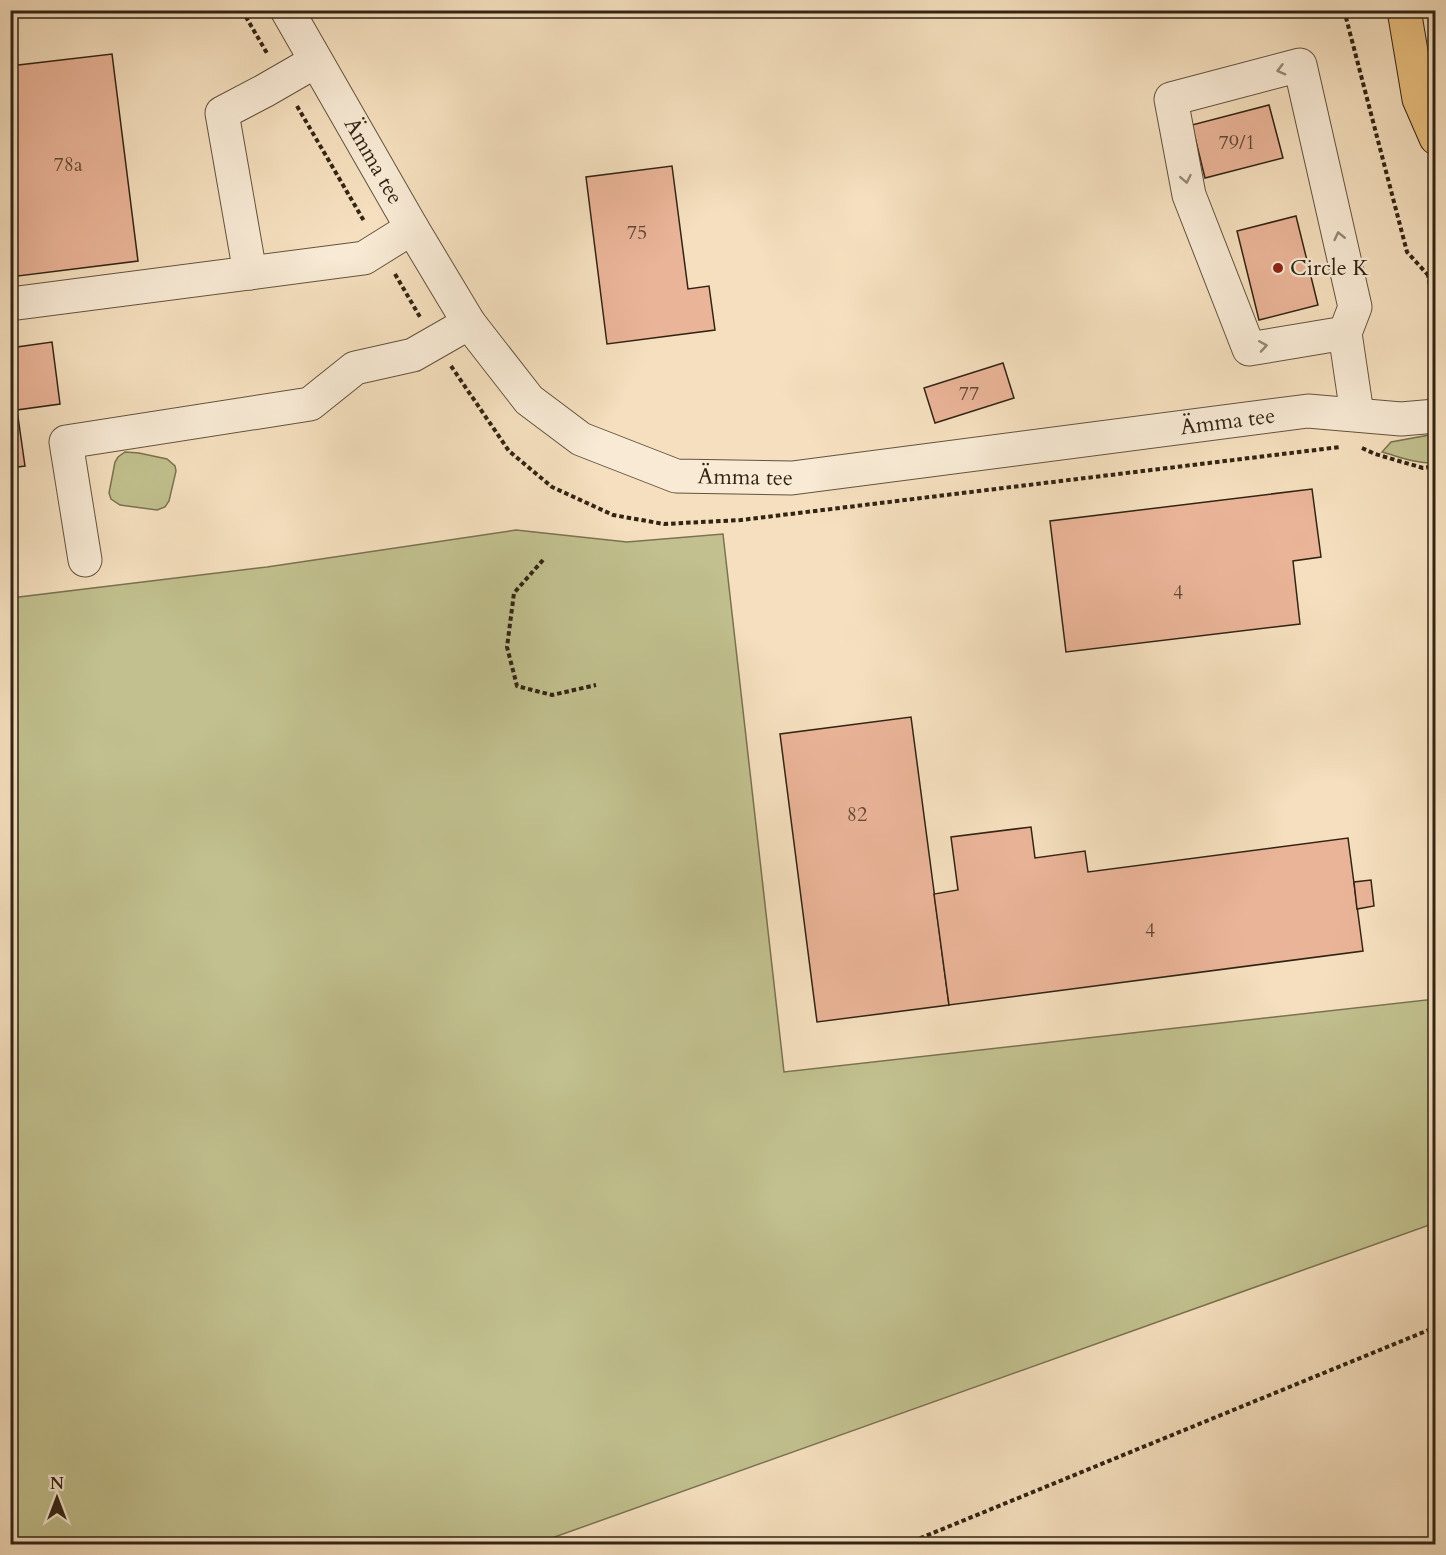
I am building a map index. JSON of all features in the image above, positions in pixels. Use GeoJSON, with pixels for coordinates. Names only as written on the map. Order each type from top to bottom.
{"type":"FeatureCollection","features":[{"type":"Feature","properties":{"kind":"main road"},"geometry":{"type":"LineString","coordinates":[[1405,10],[1436,78]]}},
{"type":"Feature","properties":{"kind":"main road"},"geometry":{"type":"LineString","coordinates":[[1405,10],[1419,99],[1436,138]]}},
{"type":"Feature","properties":{"kind":"street","name":"Ämma tee"},"geometry":{"type":"LineString","coordinates":[[287,10],[469,323],[529,400],[581,439],[676,476],[792,478],[1308,411],[1357,430],[1401,419],[1436,416]]}},
{"type":"Feature","properties":{"kind":"street"},"geometry":{"type":"LineString","coordinates":[[250,273],[222,113],[316,61]]}},
{"type":"Feature","properties":{"kind":"street"},"geometry":{"type":"LineString","coordinates":[[1346,333],[1249,349],[1189,195],[1171,99],[1300,65],[1355,307],[1346,333],[1357,430]]}},
{"type":"Feature","properties":{"kind":"street"},"geometry":{"type":"LineString","coordinates":[[10,304],[364,258],[412,228]]}},
{"type":"Feature","properties":{"kind":"street"},"geometry":{"type":"LineString","coordinates":[[85,560],[66,442],[310,404],[355,369],[413,355],[469,323]]}},
{"type":"Feature","properties":{"kind":"path"},"geometry":{"type":"LineString","coordinates":[[242,10],[436,343],[509,451],[552,487],[613,515],[664,524],[741,520],[1345,446]]}},
{"type":"Feature","properties":{"kind":"path"},"geometry":{"type":"LineString","coordinates":[[1344,10],[1407,252],[1428,275],[1436,316]]}},
{"type":"Feature","properties":{"kind":"path"},"geometry":{"type":"LineString","coordinates":[[1428,275],[1436,270]]}},
{"type":"Feature","properties":{"kind":"path"},"geometry":{"type":"LineString","coordinates":[[1357,430],[1375,454],[1423,468],[1436,466]]}},
{"type":"Feature","properties":{"kind":"path"},"geometry":{"type":"LineString","coordinates":[[543,560],[514,593],[507,647],[518,686],[552,695],[596,685]]}},
{"type":"Feature","properties":{"kind":"path"},"geometry":{"type":"LineString","coordinates":[[906,1545],[1436,1327]]}},
{"type":"Feature","properties":{"kind":"shaded area"},"geometry":{"type":"Polygon","coordinates":[[[1435,434],[1435,463],[1415,461],[1382,452],[1391,442],[1435,434]]]}},
{"type":"Feature","properties":{"kind":"shaded area"},"geometry":{"type":"Polygon","coordinates":[[[125,452],[167,459],[175,466],[176,471],[169,501],[165,507],[157,510],[120,505],[111,499],[109,493],[115,462],[125,452]]]}},
{"type":"Feature","properties":{"kind":"shaded area"},"geometry":{"type":"Polygon","coordinates":[[[516,530],[627,542],[723,534],[784,1072],[1435,999],[1435,1223],[535,1544],[11,1544],[11,598],[267,567],[516,530]]]}},
{"type":"Feature","properties":{"kind":"building"},"geometry":{"type":"Polygon","coordinates":[[[112,54],[138,261],[10,277],[10,66],[112,54]]]}},
{"type":"Feature","properties":{"kind":"building"},"geometry":{"type":"Polygon","coordinates":[[[1269,105],[1283,158],[1205,178],[1192,125],[1269,105]]]}},
{"type":"Feature","properties":{"kind":"building"},"geometry":{"type":"Polygon","coordinates":[[[672,166],[688,289],[709,286],[715,330],[607,344],[586,177],[672,166]]]}},
{"type":"Feature","properties":{"kind":"building","name":"Circle K"},"geometry":{"type":"Polygon","coordinates":[[[1296,216],[1318,305],[1259,320],[1237,231],[1296,216]]]}},
{"type":"Feature","properties":{"kind":"building"},"geometry":{"type":"Polygon","coordinates":[[[52,342],[60,404],[17,410],[25,466],[10,468],[10,348],[52,342]]]}},
{"type":"Feature","properties":{"kind":"building"},"geometry":{"type":"Polygon","coordinates":[[[1003,363],[1014,398],[935,423],[924,388],[1003,363]]]}},
{"type":"Feature","properties":{"kind":"building"},"geometry":{"type":"Polygon","coordinates":[[[1312,489],[1321,557],[1293,561],[1300,624],[1066,652],[1050,521],[1312,489]]]}},
{"type":"Feature","properties":{"kind":"building"},"geometry":{"type":"Polygon","coordinates":[[[911,717],[949,1005],[817,1022],[780,734],[911,717]]]}},
{"type":"Feature","properties":{"kind":"building"},"geometry":{"type":"Polygon","coordinates":[[[1031,827],[1035,858],[1085,851],[1088,872],[1348,838],[1363,951],[949,1005],[934,894],[958,890],[951,837],[1031,827]]]}},
{"type":"Feature","properties":{"kind":"building"},"geometry":{"type":"Polygon","coordinates":[[[1371,880],[1374,906],[1357,909],[1354,882],[1371,880]]]}},
{"type":"Feature","properties":{"kind":"place","name":"Circle K"},"geometry":{"type":"Point","coordinates":[1278,268]}}]}
